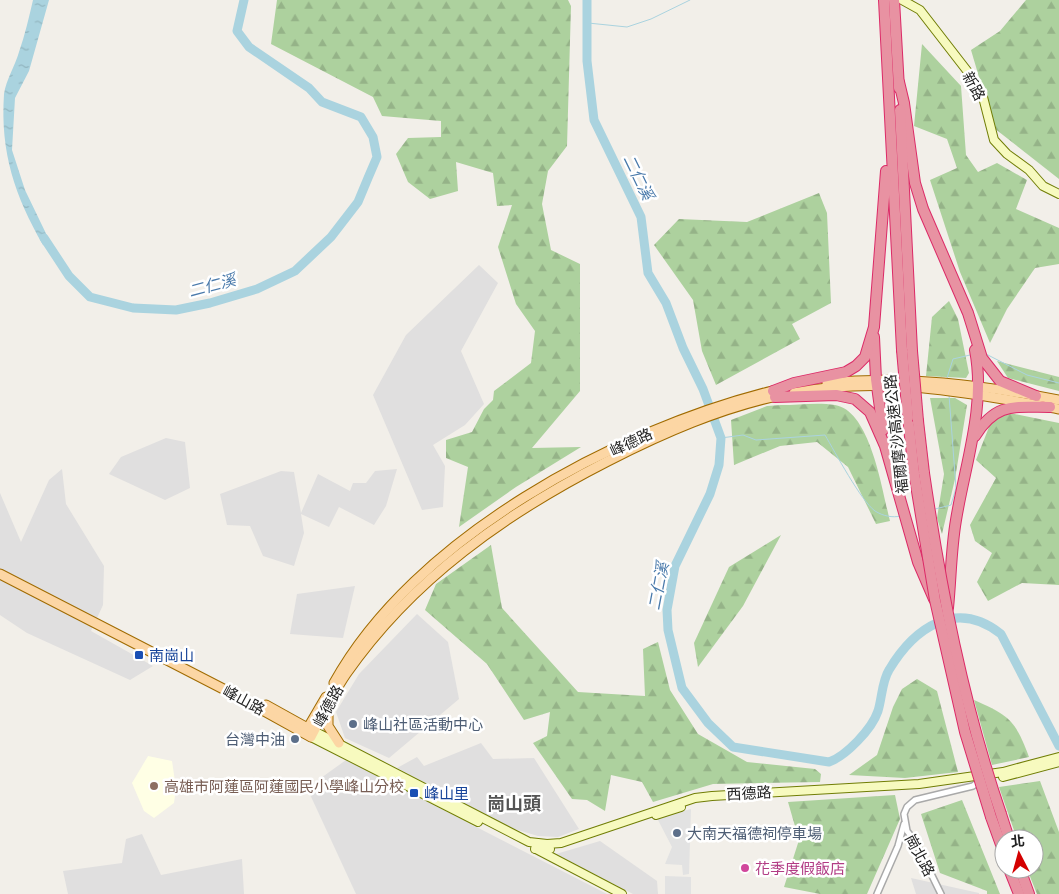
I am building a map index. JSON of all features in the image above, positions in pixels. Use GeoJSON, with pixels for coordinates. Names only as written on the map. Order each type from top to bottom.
{"type":"FeatureCollection","features":[{"type":"Feature","properties":{"kind":"highway","name":"福爾摩沙高速公路"},"geometry":{"type":"LineString","coordinates":[[884,0],[890,125],[907,350],[919,473],[935,600],[965,732],[996,816],[1004,829]]}},
{"type":"Feature","properties":{"kind":"highway","name":"福爾摩沙高速公路"},"geometry":{"type":"LineString","coordinates":[[894,0],[899,82],[907,350]]}},
{"type":"Feature","properties":{"kind":"highway"},"geometry":{"type":"LineString","coordinates":[[899,82],[904,103],[915,183],[923,209],[968,313],[982,358],[1000,381],[1036,396]]}},
{"type":"Feature","properties":{"kind":"highway"},"geometry":{"type":"LineString","coordinates":[[885,446],[877,383],[874,327],[890,125]]}},
{"type":"Feature","properties":{"kind":"highway"},"geometry":{"type":"LineString","coordinates":[[947,616],[953,538],[973,439],[978,390],[968,313]]}},
{"type":"Feature","properties":{"kind":"highway"},"geometry":{"type":"LineString","coordinates":[[772,394],[794,383],[851,370],[865,357],[874,327]]}},
{"type":"Feature","properties":{"kind":"highway"},"geometry":{"type":"LineString","coordinates":[[772,394],[824,394],[855,400],[870,412],[885,446],[918,562],[935,600]]}},
{"type":"Feature","properties":{"kind":"highway"},"geometry":{"type":"LineString","coordinates":[[973,439],[983,424],[996,411],[1013,407],[1055,408]]}},
{"type":"Feature","properties":{"kind":"highway","name":"福爾摩沙高速公路"},"geometry":{"type":"LineString","coordinates":[[919,473],[947,616],[999,829]]}},
{"type":"Feature","properties":{"kind":"highway"},"geometry":{"type":"LineString","coordinates":[[1013,879],[1019,894]]}},
{"type":"Feature","properties":{"kind":"highway"},"geometry":{"type":"LineString","coordinates":[[1024,879],[1029,894]]}},
{"type":"Feature","properties":{"kind":"main road","name":"峰德路"},"geometry":{"type":"LineString","coordinates":[[309,732],[325,705],[369,644],[418,590],[469,546],[574,474],[689,416],[772,394],[877,383],[923,384],[1059,400]]}},
{"type":"Feature","properties":{"kind":"main road","name":"峰德路"},"geometry":{"type":"LineString","coordinates":[[978,390],[1055,408]]}},
{"type":"Feature","properties":{"kind":"main road","name":"峰山路"},"geometry":{"type":"LineString","coordinates":[[0,568],[291,719],[309,732]]}},
{"type":"Feature","properties":{"kind":"main road","name":"峰山路"},"geometry":{"type":"LineString","coordinates":[[0,574],[309,732]]}},
{"type":"Feature","properties":{"kind":"main road"},"geometry":{"type":"LineString","coordinates":[[291,719],[309,717],[325,705],[328,726],[339,743]]}},
{"type":"Feature","properties":{"kind":"street","name":"新路"},"geometry":{"type":"LineString","coordinates":[[902,0],[920,10],[968,72],[983,97],[994,140],[1007,154],[1029,170],[1043,186],[1059,194]]}},
{"type":"Feature","properties":{"kind":"street","name":"峰山路"},"geometry":{"type":"LineString","coordinates":[[309,732],[339,743],[529,842]]}},
{"type":"Feature","properties":{"kind":"street","name":"峰山路"},"geometry":{"type":"LineString","coordinates":[[309,732],[622,894]]}},
{"type":"Feature","properties":{"kind":"street"},"geometry":{"type":"LineString","coordinates":[[1003,774],[1059,757]]}},
{"type":"Feature","properties":{"kind":"street"},"geometry":{"type":"LineString","coordinates":[[1003,774],[1059,762]]}},
{"type":"Feature","properties":{"kind":"street","name":"西德路"},"geometry":{"type":"LineString","coordinates":[[529,842],[561,843],[668,806],[712,798],[889,787],[977,779],[1003,774]]}},
{"type":"Feature","properties":{"kind":"street","name":"崗北路"},"geometry":{"type":"LineString","coordinates":[[940,894],[904,824],[904,814],[906,808],[916,800],[964,789],[977,779]]}},
{"type":"Feature","properties":{"kind":"street","name":"西德路"},"geometry":{"type":"LineString","coordinates":[[535,849],[562,848],[712,798]]}},
{"type":"Feature","properties":{"kind":"street"},"geometry":{"type":"LineString","coordinates":[[877,894],[898,846],[904,824]]}},
{"type":"Feature","properties":{"kind":"street"},"geometry":{"type":"LineString","coordinates":[[529,842],[535,849]]}},
{"type":"Feature","properties":{"kind":"shaded area"},"geometry":{"type":"Polygon","coordinates":[[[479,265],[498,283],[461,351],[484,404],[465,425],[433,445],[445,466],[443,507],[422,510],[373,395],[406,335],[479,265]]]}},
{"type":"Feature","properties":{"kind":"shaded area"},"geometry":{"type":"Polygon","coordinates":[[[166,438],[185,442],[190,488],[165,500],[109,474],[121,457],[166,438]]]}},
{"type":"Feature","properties":{"kind":"shaded area"},"geometry":{"type":"Polygon","coordinates":[[[62,469],[66,504],[104,566],[103,605],[91,631],[153,666],[130,680],[27,633],[0,615],[0,493],[21,542],[49,480],[62,469]]]}},
{"type":"Feature","properties":{"kind":"shaded area"},"geometry":{"type":"Polygon","coordinates":[[[397,469],[386,506],[374,525],[339,507],[329,527],[301,514],[304,533],[294,566],[263,556],[250,526],[227,525],[220,494],[281,471],[294,472],[301,513],[318,474],[350,491],[353,483],[366,483],[375,471],[397,469]]]}},
{"type":"Feature","properties":{"kind":"shaded area"},"geometry":{"type":"Polygon","coordinates":[[[355,586],[343,638],[290,634],[297,594],[355,586]]]}},
{"type":"Feature","properties":{"kind":"shaded area"},"geometry":{"type":"Polygon","coordinates":[[[417,614],[448,642],[459,699],[389,758],[345,738],[336,712],[359,674],[417,614]]]}},
{"type":"Feature","properties":{"kind":"shaded area"},"geometry":{"type":"Polygon","coordinates":[[[481,743],[493,759],[534,758],[579,829],[558,837],[538,836],[511,828],[397,768],[417,757],[424,766],[481,743]]]}},
{"type":"Feature","properties":{"kind":"shaded area","name":"高雄市阿蓮區阿蓮國民小學峰山分校"},"geometry":{"type":"Polygon","coordinates":[[[148,756],[172,761],[176,788],[174,803],[154,818],[144,811],[132,783],[148,756]]]}},
{"type":"Feature","properties":{"kind":"shaded area"},"geometry":{"type":"Polygon","coordinates":[[[346,760],[607,894],[356,894],[307,788],[346,760]]]}},
{"type":"Feature","properties":{"kind":"shaded area","name":"大南天福德祠停車場"},"geometry":{"type":"Polygon","coordinates":[[[691,809],[689,874],[683,875],[682,865],[665,864],[672,847],[657,818],[691,809]]]}},
{"type":"Feature","properties":{"kind":"shaded area"},"geometry":{"type":"Polygon","coordinates":[[[142,834],[161,875],[242,859],[244,894],[68,894],[63,871],[122,863],[126,839],[142,834]]]}},
{"type":"Feature","properties":{"kind":"shaded area"},"geometry":{"type":"Polygon","coordinates":[[[600,841],[657,881],[658,894],[633,894],[556,854],[600,841]]]}},
{"type":"Feature","properties":{"kind":"shaded area","name":"大南天福德祠停車場"},"geometry":{"type":"Polygon","coordinates":[[[665,876],[691,877],[691,894],[665,894],[665,876]]]}},
{"type":"Feature","properties":{"kind":"shaded area"},"geometry":{"type":"Polygon","coordinates":[[[911,878],[979,893],[979,894],[916,894],[911,878]]]}},
{"type":"Feature","properties":{"kind":"green space"},"geometry":{"type":"Polygon","coordinates":[[[277,0],[568,0],[571,6],[567,146],[548,171],[542,204],[551,250],[580,264],[580,391],[532,448],[581,447],[516,487],[459,527],[468,467],[446,458],[446,440],[472,432],[484,409],[493,400],[494,391],[531,363],[535,331],[516,304],[498,247],[512,205],[497,206],[493,173],[456,162],[458,191],[430,199],[408,182],[396,154],[408,138],[441,137],[441,121],[382,116],[373,97],[271,44],[277,0]]]}},
{"type":"Feature","properties":{"kind":"green space"},"geometry":{"type":"Polygon","coordinates":[[[1026,0],[1059,0],[1059,179],[994,128],[971,50],[1000,31],[1026,0]]]}},
{"type":"Feature","properties":{"kind":"green space"},"geometry":{"type":"Polygon","coordinates":[[[922,44],[961,86],[966,155],[978,172],[997,163],[1027,180],[1016,209],[1059,228],[1059,264],[1035,268],[1007,309],[990,343],[960,272],[930,180],[957,168],[947,139],[914,126],[922,44]]]}},
{"type":"Feature","properties":{"kind":"green space"},"geometry":{"type":"Polygon","coordinates":[[[819,193],[827,213],[831,303],[792,324],[800,339],[716,385],[702,351],[693,300],[654,245],[679,219],[747,222],[819,193]]]}},
{"type":"Feature","properties":{"kind":"green space"},"geometry":{"type":"Polygon","coordinates":[[[949,301],[958,319],[969,373],[966,378],[926,376],[932,317],[949,301]]]}},
{"type":"Feature","properties":{"kind":"green space"},"geometry":{"type":"Polygon","coordinates":[[[997,361],[1059,377],[1059,391],[1008,378],[997,361]]]}},
{"type":"Feature","properties":{"kind":"green space"},"geometry":{"type":"Polygon","coordinates":[[[930,398],[955,398],[967,405],[955,479],[942,534],[937,518],[944,474],[930,398]]]}},
{"type":"Feature","properties":{"kind":"green space"},"geometry":{"type":"Polygon","coordinates":[[[835,405],[847,410],[858,421],[873,454],[890,521],[876,524],[848,467],[817,442],[780,446],[734,465],[731,420],[767,406],[835,405]]]}},
{"type":"Feature","properties":{"kind":"green space"},"geometry":{"type":"Polygon","coordinates":[[[1010,413],[1059,423],[1059,585],[1022,583],[988,601],[977,582],[992,553],[975,541],[970,525],[996,478],[976,460],[991,422],[1010,413]]]}},
{"type":"Feature","properties":{"kind":"green space"},"geometry":{"type":"Polygon","coordinates":[[[781,535],[743,606],[698,667],[694,643],[729,567],[781,535]]]}},
{"type":"Feature","properties":{"kind":"green space"},"geometry":{"type":"Polygon","coordinates":[[[491,545],[502,608],[578,692],[645,696],[643,649],[658,642],[670,690],[698,734],[747,762],[815,769],[821,774],[820,782],[713,784],[653,802],[642,782],[611,775],[605,811],[587,800],[572,799],[533,743],[547,736],[550,712],[524,720],[487,664],[425,610],[436,584],[491,545]]]}},
{"type":"Feature","properties":{"kind":"green space"},"geometry":{"type":"Polygon","coordinates":[[[917,679],[937,691],[958,772],[905,778],[849,775],[877,755],[893,707],[902,689],[917,679]]]}},
{"type":"Feature","properties":{"kind":"green space"},"geometry":{"type":"Polygon","coordinates":[[[974,700],[996,710],[1010,721],[1020,735],[1029,757],[992,765],[974,700]]]}},
{"type":"Feature","properties":{"kind":"green space"},"geometry":{"type":"Polygon","coordinates":[[[1040,781],[1059,832],[1059,894],[1037,894],[1031,879],[1044,879],[1044,829],[1014,829],[999,787],[1040,781]]]}},
{"type":"Feature","properties":{"kind":"green space"},"geometry":{"type":"Polygon","coordinates":[[[895,795],[900,819],[867,894],[820,894],[784,887],[799,840],[788,802],[895,795]]]}},
{"type":"Feature","properties":{"kind":"green space"},"geometry":{"type":"Polygon","coordinates":[[[962,800],[1000,894],[987,894],[987,891],[940,873],[921,814],[962,800]]]}},
{"type":"Feature","properties":{"kind":"water"},"geometry":{"type":"Polygon","coordinates":[[[33,0],[49,0],[29,71],[15,98],[12,150],[25,190],[53,248],[43,245],[17,191],[4,136],[5,89],[21,46],[33,0]]]}},
{"type":"Feature","properties":{"kind":"waterway","name":"二仁溪"},"geometry":{"type":"LineString","coordinates":[[44,238],[69,276],[90,297],[133,308],[176,310],[210,303],[257,289],[295,271],[331,237],[358,202],[377,157],[373,137],[361,117],[322,102],[309,88],[249,47],[237,31],[244,0]]}},
{"type":"Feature","properties":{"kind":"waterway","name":"二仁溪"},"geometry":{"type":"LineString","coordinates":[[587,0],[587,61],[594,120],[641,217],[648,273],[666,303],[683,348],[703,389],[721,438],[719,465],[710,494],[675,566],[667,610],[668,630],[682,688],[708,723],[733,747],[829,762],[843,754],[858,741],[870,726],[878,711],[883,684],[887,674],[899,655],[911,642],[924,631],[938,623],[952,618],[968,619],[984,623],[1001,634],[1059,746]]}},
{"type":"Feature","properties":{"kind":"waterway"},"geometry":{"type":"LineString","coordinates":[[588,23],[627,27],[651,19],[690,0]]}},
{"type":"Feature","properties":{"kind":"waterway"},"geometry":{"type":"LineString","coordinates":[[984,353],[1027,375],[1059,383]]}},
{"type":"Feature","properties":{"kind":"waterway"},"geometry":{"type":"LineString","coordinates":[[947,378],[953,359],[970,355]]}},
{"type":"Feature","properties":{"kind":"waterway"},"geometry":{"type":"LineString","coordinates":[[935,509],[951,505],[956,488],[949,395]]}},
{"type":"Feature","properties":{"kind":"waterway"},"geometry":{"type":"LineString","coordinates":[[721,438],[743,435],[756,440],[825,435],[848,476],[869,506],[884,515],[901,516]]}},
{"type":"Feature","properties":{"kind":"place","name":"南崗山"},"geometry":{"type":"Point","coordinates":[139,655]}},
{"type":"Feature","properties":{"kind":"place","name":"峰山社區活動中心"},"geometry":{"type":"Point","coordinates":[353,724]}},
{"type":"Feature","properties":{"kind":"place","name":"台灣中油"},"geometry":{"type":"Point","coordinates":[295,739]}},
{"type":"Feature","properties":{"kind":"place","name":"高雄市阿蓮區阿蓮國民小學峰山分校"},"geometry":{"type":"Point","coordinates":[154,786]}},
{"type":"Feature","properties":{"kind":"place","name":"峰山里"},"geometry":{"type":"Point","coordinates":[414,793]}},
{"type":"Feature","properties":{"kind":"place","name":"大南天福德祠停車場"},"geometry":{"type":"Point","coordinates":[677,833]}},
{"type":"Feature","properties":{"kind":"place","name":"花季度假飯店"},"geometry":{"type":"Point","coordinates":[745,868]}},
{"type":"Feature","properties":{"kind":"district","name":"崗山頭"},"geometry":{"type":"Point","coordinates":[514,803]}}]}
